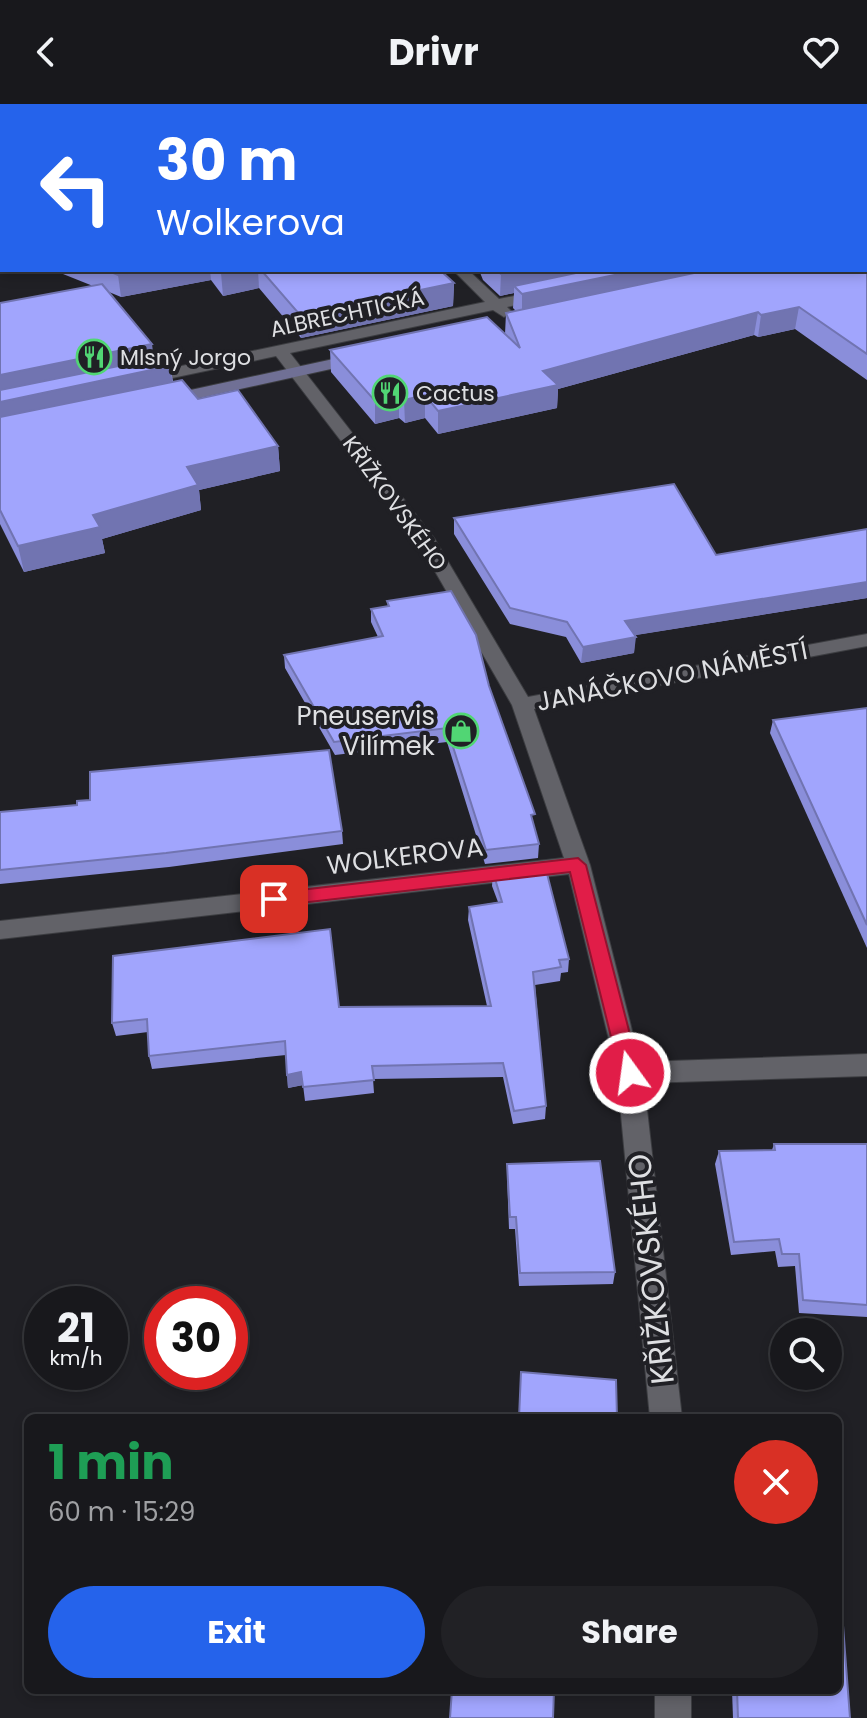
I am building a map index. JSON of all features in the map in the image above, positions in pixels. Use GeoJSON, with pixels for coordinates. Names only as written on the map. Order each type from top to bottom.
{"type":"FeatureCollection","features":[{"type":"Feature","properties":{"kind":"main road","name":"ALBRECHTICKÁ"},"geometry":{"type":"LineString","coordinates":[[141,406],[385,353]]}},
{"type":"Feature","properties":{"kind":"street"},"geometry":{"type":"LineString","coordinates":[[462,272],[496,304],[510,326]]}},
{"type":"Feature","properties":{"kind":"street","name":"ALBRECHTICKÁ"},"geometry":{"type":"LineString","coordinates":[[124,383],[567,289]]}},
{"type":"Feature","properties":{"kind":"street","name":"KŘIŽKOVSKÉHO"},"geometry":{"type":"LineString","coordinates":[[280,350],[425,538],[522,705]]}},
{"type":"Feature","properties":{"kind":"street","name":"JANÁČKOVO NÁMĚSTÍ"},"geometry":{"type":"LineString","coordinates":[[630,1073],[578,865],[522,705],[867,640]]}},
{"type":"Feature","properties":{"kind":"street","name":"WOLKEROVA"},"geometry":{"type":"LineString","coordinates":[[0,930],[578,865]]}},
{"type":"Feature","properties":{"kind":"street"},"geometry":{"type":"LineString","coordinates":[[630,1073],[867,1065]]}},
{"type":"Feature","properties":{"kind":"street","name":"KŘIŽKOVSKÉHO"},"geometry":{"type":"LineString","coordinates":[[630,1073],[666,1414]]}},
{"type":"Feature","properties":{"kind":"street"},"geometry":{"type":"LineString","coordinates":[[673,1694],[673,1718]]}},
{"type":"Feature","properties":{"kind":"building"},"geometry":{"type":"Polygon","coordinates":[[[263,272],[442,272],[454,283],[300,315],[263,272]]]}},
{"type":"Feature","properties":{"kind":"building"},"geometry":{"type":"Polygon","coordinates":[[[580,272],[629,272],[522,294],[514,286],[580,272]]]}},
{"type":"Feature","properties":{"kind":"building"},"geometry":{"type":"Polygon","coordinates":[[[699,272],[867,272],[867,354],[799,307],[761,315],[758,312],[543,371],[558,385],[438,411],[425,395],[404,400],[399,395],[375,401],[330,350],[487,317],[520,348],[506,313],[699,272]]]}},
{"type":"Feature","properties":{"kind":"building"},"geometry":{"type":"Polygon","coordinates":[[[102,284],[152,344],[0,375],[0,303],[102,284]]]}},
{"type":"Feature","properties":{"kind":"building"},"geometry":{"type":"Polygon","coordinates":[[[163,357],[170,366],[0,402],[0,390],[163,357]]]}},
{"type":"Feature","properties":{"kind":"building"},"geometry":{"type":"Polygon","coordinates":[[[182,380],[198,399],[238,390],[278,446],[187,467],[198,485],[93,515],[100,527],[18,546],[0,510],[0,417],[182,380]]]}},
{"type":"Feature","properties":{"kind":"building"},"geometry":{"type":"Polygon","coordinates":[[[674,484],[716,555],[867,529],[867,582],[625,621],[636,637],[583,647],[567,622],[510,608],[454,518],[674,484]]]}},
{"type":"Feature","properties":{"kind":"building"},"geometry":{"type":"Polygon","coordinates":[[[451,591],[476,635],[489,686],[535,814],[531,815],[539,844],[486,850],[447,728],[334,742],[284,655],[383,636],[371,609],[389,606],[387,601],[451,591]]]}},
{"type":"Feature","properties":{"kind":"building"},"geometry":{"type":"Polygon","coordinates":[[[867,708],[867,925],[773,720],[867,708]]]}},
{"type":"Feature","properties":{"kind":"building"},"geometry":{"type":"Polygon","coordinates":[[[329,750],[342,831],[0,870],[0,812],[77,805],[77,801],[90,800],[90,772],[329,750]]]}},
{"type":"Feature","properties":{"kind":"building"},"geometry":{"type":"Polygon","coordinates":[[[545,866],[569,959],[559,960],[561,967],[533,972],[546,1106],[514,1111],[503,1063],[372,1066],[374,1080],[303,1087],[301,1072],[287,1075],[285,1041],[149,1056],[147,1019],[112,1023],[113,956],[330,929],[339,1007],[491,1006],[469,907],[502,902],[493,872],[545,866]]]}},
{"type":"Feature","properties":{"kind":"building"},"geometry":{"type":"Polygon","coordinates":[[[774,1144],[867,1144],[867,1305],[803,1300],[799,1254],[782,1254],[779,1239],[734,1242],[719,1151],[775,1150],[774,1144]]]}},
{"type":"Feature","properties":{"kind":"building"},"geometry":{"type":"Polygon","coordinates":[[[600,1161],[615,1272],[520,1273],[516,1217],[510,1217],[507,1164],[600,1161]]]}},
{"type":"Feature","properties":{"kind":"building"},"geometry":{"type":"Polygon","coordinates":[[[521,1372],[616,1380],[617,1414],[519,1414],[521,1372]]]}},
{"type":"Feature","properties":{"kind":"building"},"geometry":{"type":"Polygon","coordinates":[[[842,1612],[850,1718],[738,1718],[737,1694],[842,1694],[842,1612]]]}},
{"type":"Feature","properties":{"kind":"building"},"geometry":{"type":"Polygon","coordinates":[[[452,1694],[554,1694],[553,1718],[450,1718],[452,1694]]]}},
{"type":"Feature","properties":{"kind":"place","name":"Mlsný Jorgo"},"geometry":{"type":"Point","coordinates":[94,357]}},
{"type":"Feature","properties":{"kind":"place","name":"Cactus"},"geometry":{"type":"Point","coordinates":[390,393]}},
{"type":"Feature","properties":{"kind":"place","name":"Pneuservis Vilímek"},"geometry":{"type":"Point","coordinates":[461,731]}},
{"type":"Feature","properties":{"kind":"route"},"geometry":{"type":"LineString","coordinates":[[274,899],[578,865],[630,1073]]}}]}
